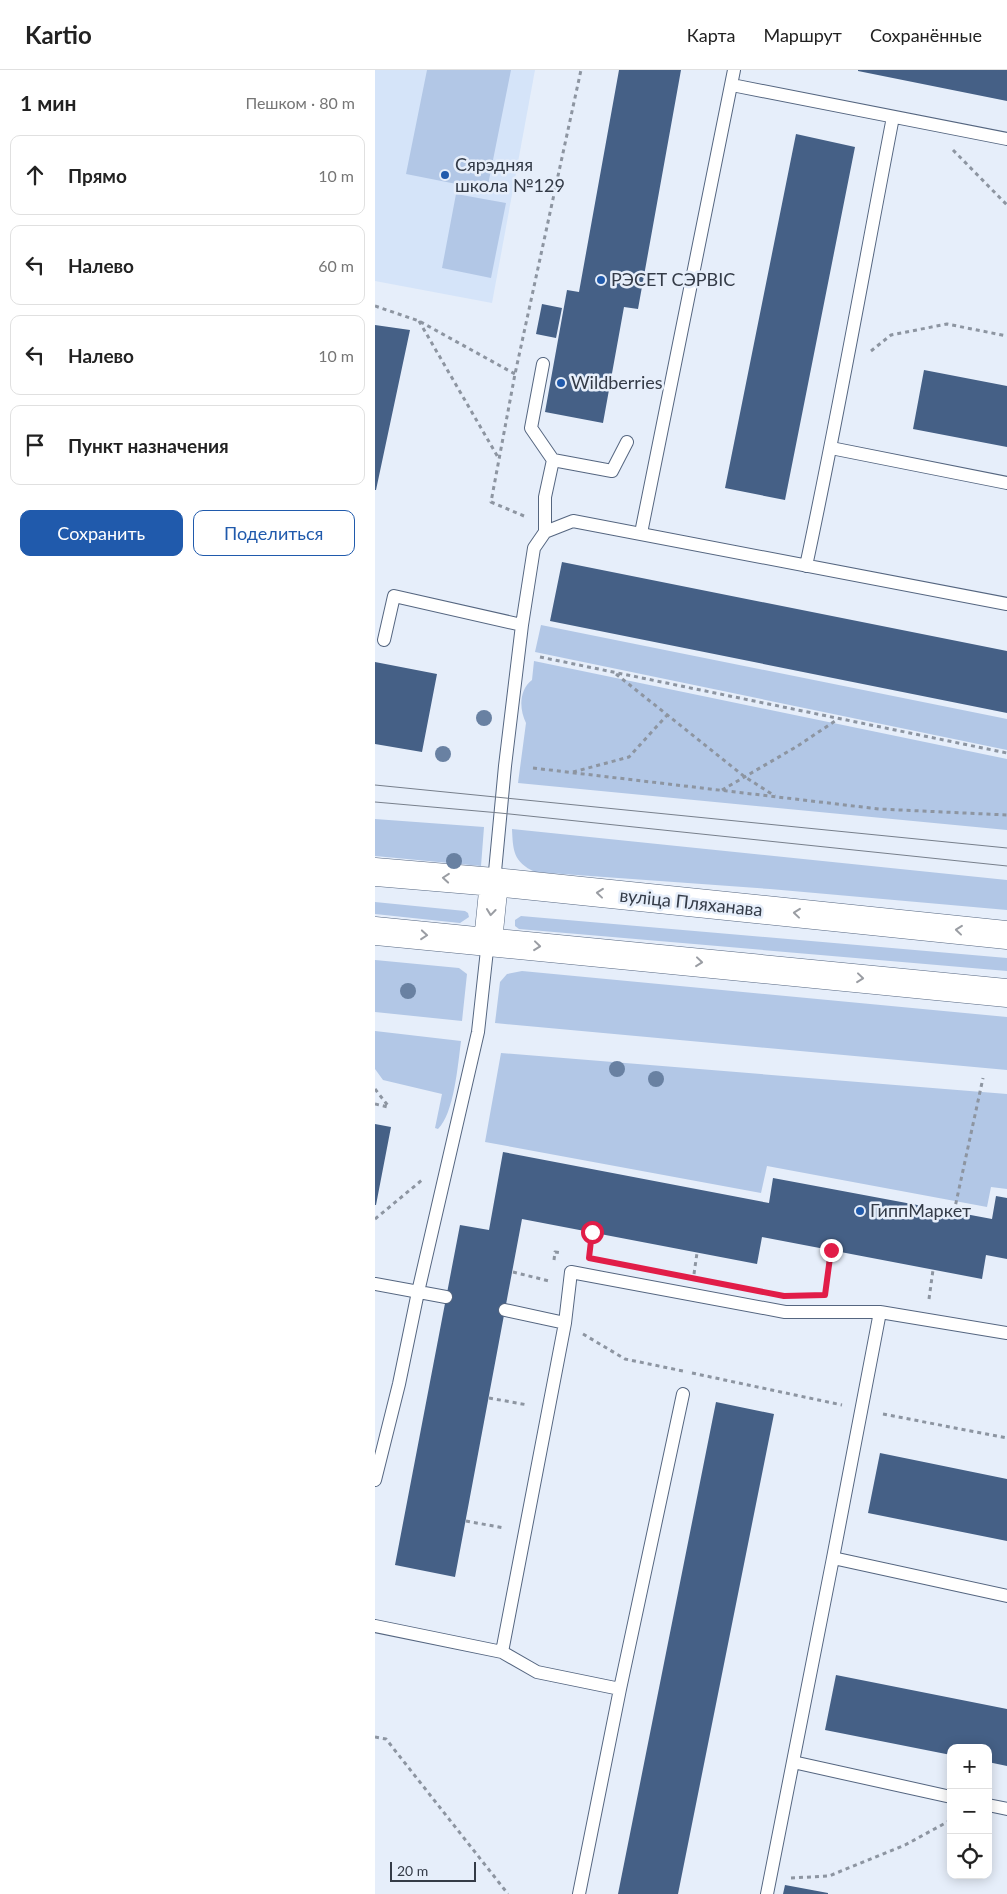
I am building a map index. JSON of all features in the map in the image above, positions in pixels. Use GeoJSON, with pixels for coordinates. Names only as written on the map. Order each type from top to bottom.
{"type":"FeatureCollection","features":[{"type":"Feature","properties":{"kind":"main road","name":"вуліца Пляханава"},"geometry":{"type":"LineString","coordinates":[[375,872],[494,882],[1007,935]]}},
{"type":"Feature","properties":{"kind":"main road"},"geometry":{"type":"LineString","coordinates":[[489,941],[494,882]]}},
{"type":"Feature","properties":{"kind":"main road"},"geometry":{"type":"LineString","coordinates":[[375,931],[1007,993]]}},
{"type":"Feature","properties":{"kind":"lane"},"geometry":{"type":"LineString","coordinates":[[641,533],[734,70]]}},
{"type":"Feature","properties":{"kind":"lane"},"geometry":{"type":"LineString","coordinates":[[731,85],[1007,139]]}},
{"type":"Feature","properties":{"kind":"lane"},"geometry":{"type":"LineString","coordinates":[[806,566],[831,448],[843,374],[893,117]]}},
{"type":"Feature","properties":{"kind":"lane"},"geometry":{"type":"LineString","coordinates":[[543,364],[531,428],[553,460],[612,471],[627,442]]}},
{"type":"Feature","properties":{"kind":"lane"},"geometry":{"type":"LineString","coordinates":[[831,448],[1007,483]]}},
{"type":"Feature","properties":{"kind":"lane"},"geometry":{"type":"LineString","coordinates":[[545,532],[545,497],[553,460]]}},
{"type":"Feature","properties":{"kind":"lane"},"geometry":{"type":"LineString","coordinates":[[494,882],[501,797],[522,625],[534,548],[545,532],[573,521],[1007,604]]}},
{"type":"Feature","properties":{"kind":"lane"},"geometry":{"type":"LineString","coordinates":[[385,640],[394,596],[522,625]]}},
{"type":"Feature","properties":{"kind":"lane"},"geometry":{"type":"LineString","coordinates":[[375,1480],[399,1384],[477,1032],[489,941]]}},
{"type":"Feature","properties":{"kind":"lane"},"geometry":{"type":"LineString","coordinates":[[502,1652],[565,1323],[571,1272],[785,1312],[880,1312],[1007,1333]]}},
{"type":"Feature","properties":{"kind":"lane"},"geometry":{"type":"LineString","coordinates":[[375,1284],[446,1298]]}},
{"type":"Feature","properties":{"kind":"lane"},"geometry":{"type":"LineString","coordinates":[[505,1310],[565,1323]]}},
{"type":"Feature","properties":{"kind":"lane"},"geometry":{"type":"LineString","coordinates":[[767,1894],[880,1312]]}},
{"type":"Feature","properties":{"kind":"lane"},"geometry":{"type":"LineString","coordinates":[[579,1894],[620,1689],[683,1394]]}},
{"type":"Feature","properties":{"kind":"lane"},"geometry":{"type":"LineString","coordinates":[[833,1558],[1007,1596]]}},
{"type":"Feature","properties":{"kind":"lane"},"geometry":{"type":"LineString","coordinates":[[375,1626],[502,1652],[537,1672],[620,1689]]}},
{"type":"Feature","properties":{"kind":"lane"},"geometry":{"type":"LineString","coordinates":[[793,1762],[947,1796]]}},
{"type":"Feature","properties":{"kind":"lane"},"geometry":{"type":"LineString","coordinates":[[992,1806],[1007,1809]]}},
{"type":"Feature","properties":{"kind":"path"},"geometry":{"type":"LineString","coordinates":[[527,517],[491,502],[515,374],[581,70]]}},
{"type":"Feature","properties":{"kind":"path"},"geometry":{"type":"LineString","coordinates":[[928,124],[1007,205]]}},
{"type":"Feature","properties":{"kind":"path"},"geometry":{"type":"LineString","coordinates":[[375,306],[419,321],[515,374]]}},
{"type":"Feature","properties":{"kind":"path"},"geometry":{"type":"LineString","coordinates":[[419,321],[499,459]]}},
{"type":"Feature","properties":{"kind":"path"},"geometry":{"type":"LineString","coordinates":[[843,374],[891,335],[947,324],[1007,336]]}},
{"type":"Feature","properties":{"kind":"path"},"geometry":{"type":"LineString","coordinates":[[532,656],[1007,753]]}},
{"type":"Feature","properties":{"kind":"path"},"geometry":{"type":"LineString","coordinates":[[614,673],[745,777],[776,796]]}},
{"type":"Feature","properties":{"kind":"path"},"geometry":{"type":"LineString","coordinates":[[570,773],[629,757],[668,714]]}},
{"type":"Feature","properties":{"kind":"path"},"geometry":{"type":"LineString","coordinates":[[722,790],[839,719]]}},
{"type":"Feature","properties":{"kind":"path"},"geometry":{"type":"LineString","coordinates":[[533,768],[879,808],[1007,815]]}},
{"type":"Feature","properties":{"kind":"path"},"geometry":{"type":"LineString","coordinates":[[953,1212],[983,1078]]}},
{"type":"Feature","properties":{"kind":"path"},"geometry":{"type":"LineString","coordinates":[[375,1090],[389,1107],[375,1104]]}},
{"type":"Feature","properties":{"kind":"path"},"geometry":{"type":"LineString","coordinates":[[375,1220],[450,1156]]}},
{"type":"Feature","properties":{"kind":"path"},"geometry":{"type":"LineString","coordinates":[[589,1258],[592,1232]]}},
{"type":"Feature","properties":{"kind":"path"},"geometry":{"type":"LineString","coordinates":[[831,1250],[825,1295],[835,1294]]}},
{"type":"Feature","properties":{"kind":"path"},"geometry":{"type":"LineString","coordinates":[[553,1267],[555,1252],[563,1253]]}},
{"type":"Feature","properties":{"kind":"path"},"geometry":{"type":"LineString","coordinates":[[694,1278],[697,1252]]}},
{"type":"Feature","properties":{"kind":"path"},"geometry":{"type":"LineString","coordinates":[[929,1302],[933,1270]]}},
{"type":"Feature","properties":{"kind":"path"},"geometry":{"type":"LineString","coordinates":[[513,1272],[552,1282],[553,1274]]}},
{"type":"Feature","properties":{"kind":"path"},"geometry":{"type":"LineString","coordinates":[[565,1323],[625,1359],[1007,1438]]}},
{"type":"Feature","properties":{"kind":"path"},"geometry":{"type":"LineString","coordinates":[[489,1398],[534,1406]]}},
{"type":"Feature","properties":{"kind":"path"},"geometry":{"type":"LineString","coordinates":[[465,1520],[513,1530]]}},
{"type":"Feature","properties":{"kind":"path"},"geometry":{"type":"LineString","coordinates":[[375,1736],[386,1739],[508,1894]]}},
{"type":"Feature","properties":{"kind":"path"},"geometry":{"type":"LineString","coordinates":[[770,1879],[829,1876],[905,1845],[947,1822]]}},
{"type":"Feature","properties":{"kind":"shaded area","name":"Сярэдняя школа №129"},"geometry":{"type":"Polygon","coordinates":[[[375,70],[535,70],[492,303],[375,281],[375,70]]]}},
{"type":"Feature","properties":{"kind":"shaded area"},"geometry":{"type":"Polygon","coordinates":[[[427,70],[511,70],[487,190],[406,174],[427,70]]]}},
{"type":"Feature","properties":{"kind":"shaded area"},"geometry":{"type":"Polygon","coordinates":[[[456,194],[506,203],[491,278],[442,268],[456,194]]]}},
{"type":"Feature","properties":{"kind":"shaded area"},"geometry":{"type":"Polygon","coordinates":[[[541,625],[1007,719],[1007,750],[535,652],[541,625]]]}},
{"type":"Feature","properties":{"kind":"shaded area"},"geometry":{"type":"Polygon","coordinates":[[[534,661],[1007,759],[1007,830],[518,783],[526,723],[522,712],[521,700],[525,689],[532,680],[534,661]]]}},
{"type":"Feature","properties":{"kind":"shaded area"},"geometry":{"type":"Polygon","coordinates":[[[375,819],[484,827],[481,866],[375,856],[375,819]]]}},
{"type":"Feature","properties":{"kind":"shaded area"},"geometry":{"type":"Polygon","coordinates":[[[512,829],[1007,880],[1007,910],[770,889],[535,872],[518,860],[514,849],[512,829]]]}},
{"type":"Feature","properties":{"kind":"shaded area"},"geometry":{"type":"Polygon","coordinates":[[[375,902],[465,911],[469,917],[460,923],[375,914],[375,902]]]}},
{"type":"Feature","properties":{"kind":"shaded area"},"geometry":{"type":"Polygon","coordinates":[[[521,916],[1007,958],[1007,971],[519,929],[515,926],[515,920],[521,916]]]}},
{"type":"Feature","properties":{"kind":"shaded area"},"geometry":{"type":"Polygon","coordinates":[[[375,960],[459,968],[467,974],[462,1021],[375,1012],[375,960]]]}},
{"type":"Feature","properties":{"kind":"shaded area"},"geometry":{"type":"Polygon","coordinates":[[[522,971],[1007,1017],[1007,1070],[495,1023],[500,982],[507,974],[522,971]]]}},
{"type":"Feature","properties":{"kind":"shaded area"},"geometry":{"type":"Polygon","coordinates":[[[375,1031],[461,1041],[452,1101],[438,1129],[435,1128],[442,1094],[383,1080],[375,1069],[375,1031]]]}},
{"type":"Feature","properties":{"kind":"shaded area"},"geometry":{"type":"Polygon","coordinates":[[[501,1053],[1007,1094],[1007,1189],[991,1187],[987,1207],[767,1166],[761,1193],[485,1142],[501,1053]]]}},
{"type":"Feature","properties":{"kind":"building"},"geometry":{"type":"Polygon","coordinates":[[[619,70],[681,70],[638,309],[624,307],[603,423],[545,412],[567,290],[579,292],[619,70]]]}},
{"type":"Feature","properties":{"kind":"building"},"geometry":{"type":"Polygon","coordinates":[[[1007,70],[1007,101],[858,71],[1007,70]]]}},
{"type":"Feature","properties":{"kind":"building"},"geometry":{"type":"Polygon","coordinates":[[[796,134],[855,147],[785,500],[725,488],[796,134]]]}},
{"type":"Feature","properties":{"kind":"building"},"geometry":{"type":"Polygon","coordinates":[[[542,304],[562,308],[556,338],[536,334],[542,304]]]}},
{"type":"Feature","properties":{"kind":"building"},"geometry":{"type":"Polygon","coordinates":[[[375,325],[410,330],[376,490],[375,490],[375,325]]]}},
{"type":"Feature","properties":{"kind":"building"},"geometry":{"type":"Polygon","coordinates":[[[924,370],[1007,386],[1007,447],[913,429],[924,370]]]}},
{"type":"Feature","properties":{"kind":"building"},"geometry":{"type":"Polygon","coordinates":[[[562,562],[1007,651],[1007,713],[550,621],[562,562]]]}},
{"type":"Feature","properties":{"kind":"building"},"geometry":{"type":"Polygon","coordinates":[[[375,662],[437,674],[422,752],[375,744],[375,662]]]}},
{"type":"Feature","properties":{"kind":"building"},"geometry":{"type":"Polygon","coordinates":[[[375,1124],[391,1127],[376,1205],[375,1205],[375,1124]]]}},
{"type":"Feature","properties":{"kind":"building"},"geometry":{"type":"Polygon","coordinates":[[[503,1152],[769,1203],[773,1178],[992,1219],[996,1196],[1007,1198],[1007,1259],[986,1255],[982,1279],[762,1237],[757,1264],[522,1219],[455,1577],[395,1565],[460,1225],[489,1230],[503,1152]]]}},
{"type":"Feature","properties":{"kind":"building"},"geometry":{"type":"Polygon","coordinates":[[[716,1402],[774,1414],[678,1894],[618,1894],[716,1402]]]}},
{"type":"Feature","properties":{"kind":"building"},"geometry":{"type":"Polygon","coordinates":[[[880,1453],[1007,1479],[1007,1541],[868,1513],[880,1453]]]}},
{"type":"Feature","properties":{"kind":"building"},"geometry":{"type":"Polygon","coordinates":[[[836,1675],[1007,1709],[1007,1766],[992,1763],[992,1744],[947,1744],[947,1754],[825,1730],[836,1675]]]}},
{"type":"Feature","properties":{"kind":"building"},"geometry":{"type":"Polygon","coordinates":[[[785,1885],[828,1893],[828,1894],[783,1894],[785,1885]]]}},
{"type":"Feature","properties":{"kind":"tram line"},"geometry":{"type":"LineString","coordinates":[[375,785],[1007,848]]}},
{"type":"Feature","properties":{"kind":"tram line"},"geometry":{"type":"LineString","coordinates":[[375,802],[500,813],[1007,866]]}},
{"type":"Feature","properties":{"kind":"place","name":"Сярэдняя школа №129"},"geometry":{"type":"Point","coordinates":[445,175]}},
{"type":"Feature","properties":{"kind":"place","name":"РЭСЕТ СЭРВІС"},"geometry":{"type":"Point","coordinates":[601,280]}},
{"type":"Feature","properties":{"kind":"place","name":"Wildberries"},"geometry":{"type":"Point","coordinates":[561,383]}},
{"type":"Feature","properties":{"kind":"place","name":"ГиппМаркет"},"geometry":{"type":"Point","coordinates":[860,1211]}},
{"type":"Feature","properties":{"kind":"route"},"geometry":{"type":"LineString","coordinates":[[592,1232],[589,1258],[784,1296],[825,1295],[831,1250]]}}]}
